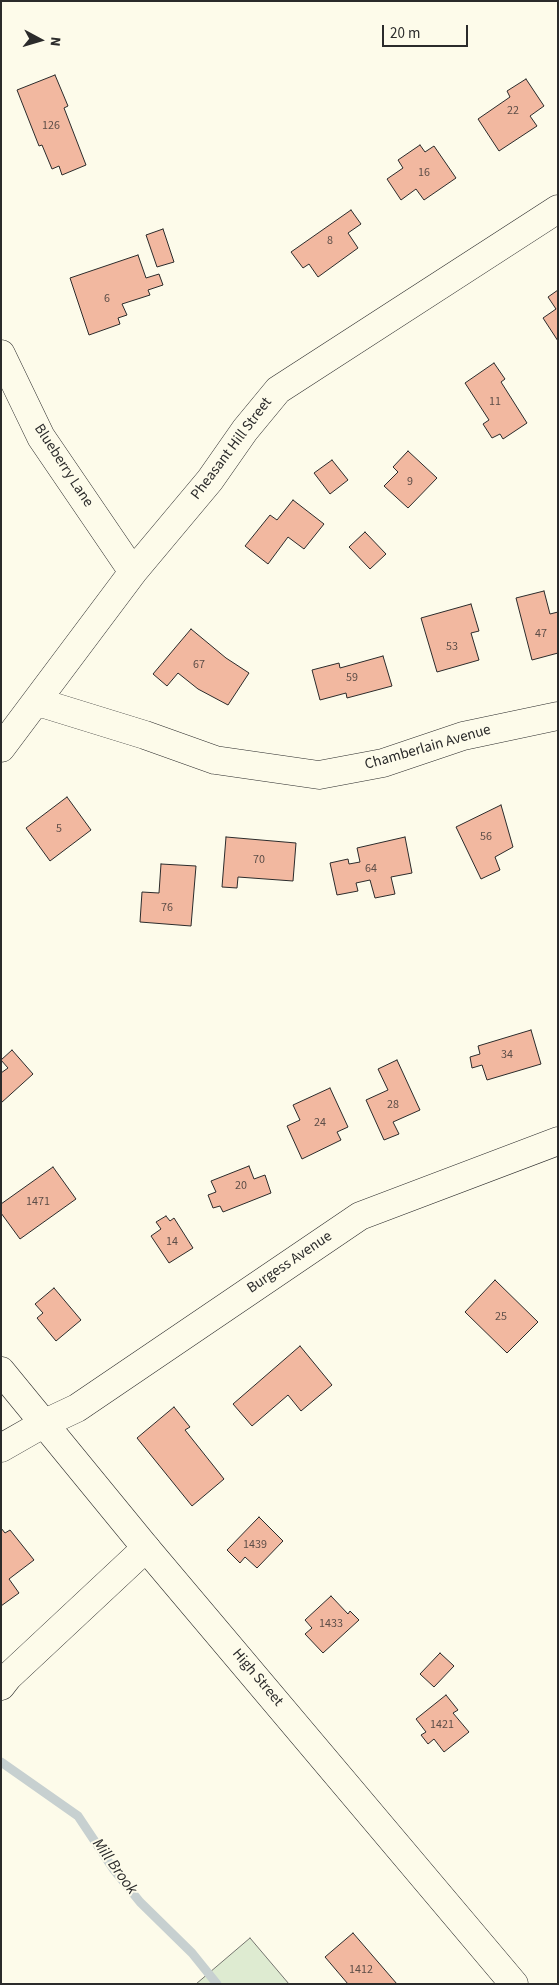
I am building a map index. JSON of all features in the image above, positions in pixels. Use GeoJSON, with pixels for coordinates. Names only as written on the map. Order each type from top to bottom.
{"type":"FeatureCollection","features":[{"type":"Feature","properties":{"kind":"street","name":"Pheasant Hill Street"},"geometry":{"type":"LineString","coordinates":[[1,748],[38,702],[133,572],[210,480],[245,430],[278,390],[558,209]]}},
{"type":"Feature","properties":{"kind":"street","name":"Blueberry Lane"},"geometry":{"type":"LineString","coordinates":[[1,354],[42,437],[133,572]]}},
{"type":"Feature","properties":{"kind":"street","name":"Chamberlain Avenue"},"geometry":{"type":"LineString","coordinates":[[38,702],[145,735],[215,760],[319,775],[383,763],[463,736],[558,716]]}},
{"type":"Feature","properties":{"kind":"street","name":"Burgess Avenue"},"geometry":{"type":"LineString","coordinates":[[1,1448],[43,1424],[77,1408],[360,1216],[558,1141]]}},
{"type":"Feature","properties":{"kind":"street","name":"High Street"},"geometry":{"type":"LineString","coordinates":[[1,1372],[146,1548],[514,1984]]}},
{"type":"Feature","properties":{"kind":"street"},"geometry":{"type":"LineString","coordinates":[[1,1686],[8,1677],[146,1548]]}},
{"type":"Feature","properties":{"kind":"green space"},"geometry":{"type":"Polygon","coordinates":[[[250,1938],[289,1984],[196,1984],[250,1938]]]}},
{"type":"Feature","properties":{"kind":"building"},"geometry":{"type":"Polygon","coordinates":[[[55,75],[68,106],[64,108],[86,165],[62,175],[59,166],[52,169],[42,145],[39,146],[17,90],[55,75]]]}},
{"type":"Feature","properties":{"kind":"building"},"geometry":{"type":"Polygon","coordinates":[[[526,79],[544,106],[530,116],[537,126],[499,151],[478,119],[510,97],[507,91],[526,79]]]}},
{"type":"Feature","properties":{"kind":"building"},"geometry":{"type":"Polygon","coordinates":[[[420,145],[425,152],[434,146],[456,178],[424,200],[416,189],[401,200],[387,179],[403,168],[398,160],[420,145]]]}},
{"type":"Feature","properties":{"kind":"building"},"geometry":{"type":"Polygon","coordinates":[[[351,210],[361,224],[348,233],[358,248],[318,277],[309,264],[303,268],[291,252],[351,210]]]}},
{"type":"Feature","properties":{"kind":"building"},"geometry":{"type":"Polygon","coordinates":[[[163,229],[174,262],[157,267],[146,235],[163,229]]]}},
{"type":"Feature","properties":{"kind":"building"},"geometry":{"type":"Polygon","coordinates":[[[138,255],[146,278],[159,274],[163,285],[148,290],[150,295],[122,304],[127,315],[118,318],[120,324],[89,335],[70,278],[138,255]]]}},
{"type":"Feature","properties":{"kind":"building"},"geometry":{"type":"Polygon","coordinates":[[[558,290],[558,341],[543,318],[556,309],[548,297],[558,290]]]}},
{"type":"Feature","properties":{"kind":"building"},"geometry":{"type":"Polygon","coordinates":[[[494,363],[505,379],[501,382],[527,423],[503,439],[500,434],[492,438],[483,424],[489,420],[465,383],[494,363]]]}},
{"type":"Feature","properties":{"kind":"building"},"geometry":{"type":"Polygon","coordinates":[[[408,451],[437,478],[408,508],[384,486],[398,472],[393,467],[408,451]]]}},
{"type":"Feature","properties":{"kind":"building"},"geometry":{"type":"Polygon","coordinates":[[[332,460],[348,480],[330,494],[314,473],[332,460]]]}},
{"type":"Feature","properties":{"kind":"building"},"geometry":{"type":"Polygon","coordinates":[[[293,500],[324,524],[304,549],[288,537],[268,564],[245,546],[270,515],[277,520],[293,500]]]}},
{"type":"Feature","properties":{"kind":"building"},"geometry":{"type":"Polygon","coordinates":[[[365,532],[386,554],[370,569],[349,547],[365,532]]]}},
{"type":"Feature","properties":{"kind":"building"},"geometry":{"type":"Polygon","coordinates":[[[544,591],[550,614],[558,612],[558,653],[532,660],[516,598],[544,591]]]}},
{"type":"Feature","properties":{"kind":"building"},"geometry":{"type":"Polygon","coordinates":[[[471,604],[479,631],[471,633],[479,660],[437,672],[421,618],[471,604]]]}},
{"type":"Feature","properties":{"kind":"building"},"geometry":{"type":"Polygon","coordinates":[[[191,629],[226,658],[249,673],[228,705],[198,689],[178,673],[167,686],[153,674],[191,629]]]}},
{"type":"Feature","properties":{"kind":"building"},"geometry":{"type":"Polygon","coordinates":[[[383,656],[392,686],[347,698],[346,693],[320,700],[312,670],[339,663],[340,668],[383,656]]]}},
{"type":"Feature","properties":{"kind":"building"},"geometry":{"type":"Polygon","coordinates":[[[67,797],[91,830],[50,861],[26,828],[67,797]]]}},
{"type":"Feature","properties":{"kind":"building"},"geometry":{"type":"Polygon","coordinates":[[[501,805],[513,847],[495,857],[500,870],[481,879],[456,827],[501,805]]]}},
{"type":"Feature","properties":{"kind":"building"},"geometry":{"type":"Polygon","coordinates":[[[226,837],[296,843],[293,881],[238,877],[237,888],[222,887],[226,837]]]}},
{"type":"Feature","properties":{"kind":"building"},"geometry":{"type":"Polygon","coordinates":[[[405,837],[412,873],[391,877],[395,894],[375,898],[370,880],[356,883],[358,891],[337,895],[330,863],[348,859],[349,864],[360,862],[357,848],[405,837]]]}},
{"type":"Feature","properties":{"kind":"building"},"geometry":{"type":"Polygon","coordinates":[[[161,864],[196,866],[191,926],[140,922],[142,892],[159,893],[161,864]]]}},
{"type":"Feature","properties":{"kind":"building"},"geometry":{"type":"Polygon","coordinates":[[[531,1030],[541,1064],[487,1080],[482,1065],[472,1068],[470,1057],[480,1054],[478,1046],[531,1030]]]}},
{"type":"Feature","properties":{"kind":"building"},"geometry":{"type":"Polygon","coordinates":[[[12,1050],[33,1074],[1,1103],[1,1073],[8,1068],[1,1060],[12,1050]]]}},
{"type":"Feature","properties":{"kind":"building"},"geometry":{"type":"Polygon","coordinates":[[[397,1060],[420,1110],[393,1122],[399,1134],[384,1140],[366,1100],[388,1090],[378,1069],[397,1060]]]}},
{"type":"Feature","properties":{"kind":"building"},"geometry":{"type":"Polygon","coordinates":[[[330,1088],[348,1127],[337,1132],[341,1140],[302,1159],[287,1126],[300,1120],[293,1105],[330,1088]]]}},
{"type":"Feature","properties":{"kind":"building"},"geometry":{"type":"Polygon","coordinates":[[[249,1166],[254,1179],[265,1175],[271,1193],[223,1212],[220,1206],[213,1208],[208,1195],[216,1192],[211,1181],[249,1166]]]}},
{"type":"Feature","properties":{"kind":"building"},"geometry":{"type":"Polygon","coordinates":[[[53,1167],[76,1199],[20,1239],[1,1213],[1,1204],[53,1167]]]}},
{"type":"Feature","properties":{"kind":"building"},"geometry":{"type":"Polygon","coordinates":[[[166,1216],[170,1221],[174,1218],[193,1248],[169,1263],[151,1236],[161,1229],[156,1222],[166,1216]]]}},
{"type":"Feature","properties":{"kind":"building"},"geometry":{"type":"Polygon","coordinates":[[[495,1280],[538,1322],[507,1353],[465,1312],[495,1280]]]}},
{"type":"Feature","properties":{"kind":"building"},"geometry":{"type":"Polygon","coordinates":[[[54,1288],[81,1320],[56,1341],[37,1318],[43,1313],[35,1304],[54,1288]]]}},
{"type":"Feature","properties":{"kind":"building"},"geometry":{"type":"Polygon","coordinates":[[[300,1346],[332,1385],[301,1411],[288,1395],[252,1426],[233,1404],[300,1346]]]}},
{"type":"Feature","properties":{"kind":"building"},"geometry":{"type":"Polygon","coordinates":[[[174,1407],[190,1427],[185,1430],[224,1479],[192,1506],[137,1438],[174,1407]]]}},
{"type":"Feature","properties":{"kind":"building"},"geometry":{"type":"Polygon","coordinates":[[[259,1517],[283,1541],[257,1568],[245,1557],[240,1563],[227,1550],[259,1517]]]}},
{"type":"Feature","properties":{"kind":"building"},"geometry":{"type":"Polygon","coordinates":[[[1,1528],[5,1533],[10,1530],[34,1560],[9,1579],[19,1593],[1,1606],[1,1528]]]}},
{"type":"Feature","properties":{"kind":"building"},"geometry":{"type":"Polygon","coordinates":[[[331,1596],[348,1614],[350,1611],[359,1620],[323,1653],[305,1634],[312,1628],[305,1620],[331,1596]]]}},
{"type":"Feature","properties":{"kind":"building"},"geometry":{"type":"Polygon","coordinates":[[[440,1653],[454,1666],[434,1687],[420,1674],[440,1653]]]}},
{"type":"Feature","properties":{"kind":"building"},"geometry":{"type":"Polygon","coordinates":[[[446,1695],[458,1710],[453,1713],[469,1732],[444,1752],[434,1739],[428,1744],[421,1735],[426,1732],[416,1719],[446,1695]]]}},
{"type":"Feature","properties":{"kind":"building"},"geometry":{"type":"Polygon","coordinates":[[[353,1933],[397,1984],[348,1984],[325,1957],[353,1933]]]}},
{"type":"Feature","properties":{"kind":"waterway","name":"Mill Brook"},"geometry":{"type":"LineString","coordinates":[[1,1762],[78,1816],[114,1870],[140,1902],[192,1953],[217,1984]]}}]}
